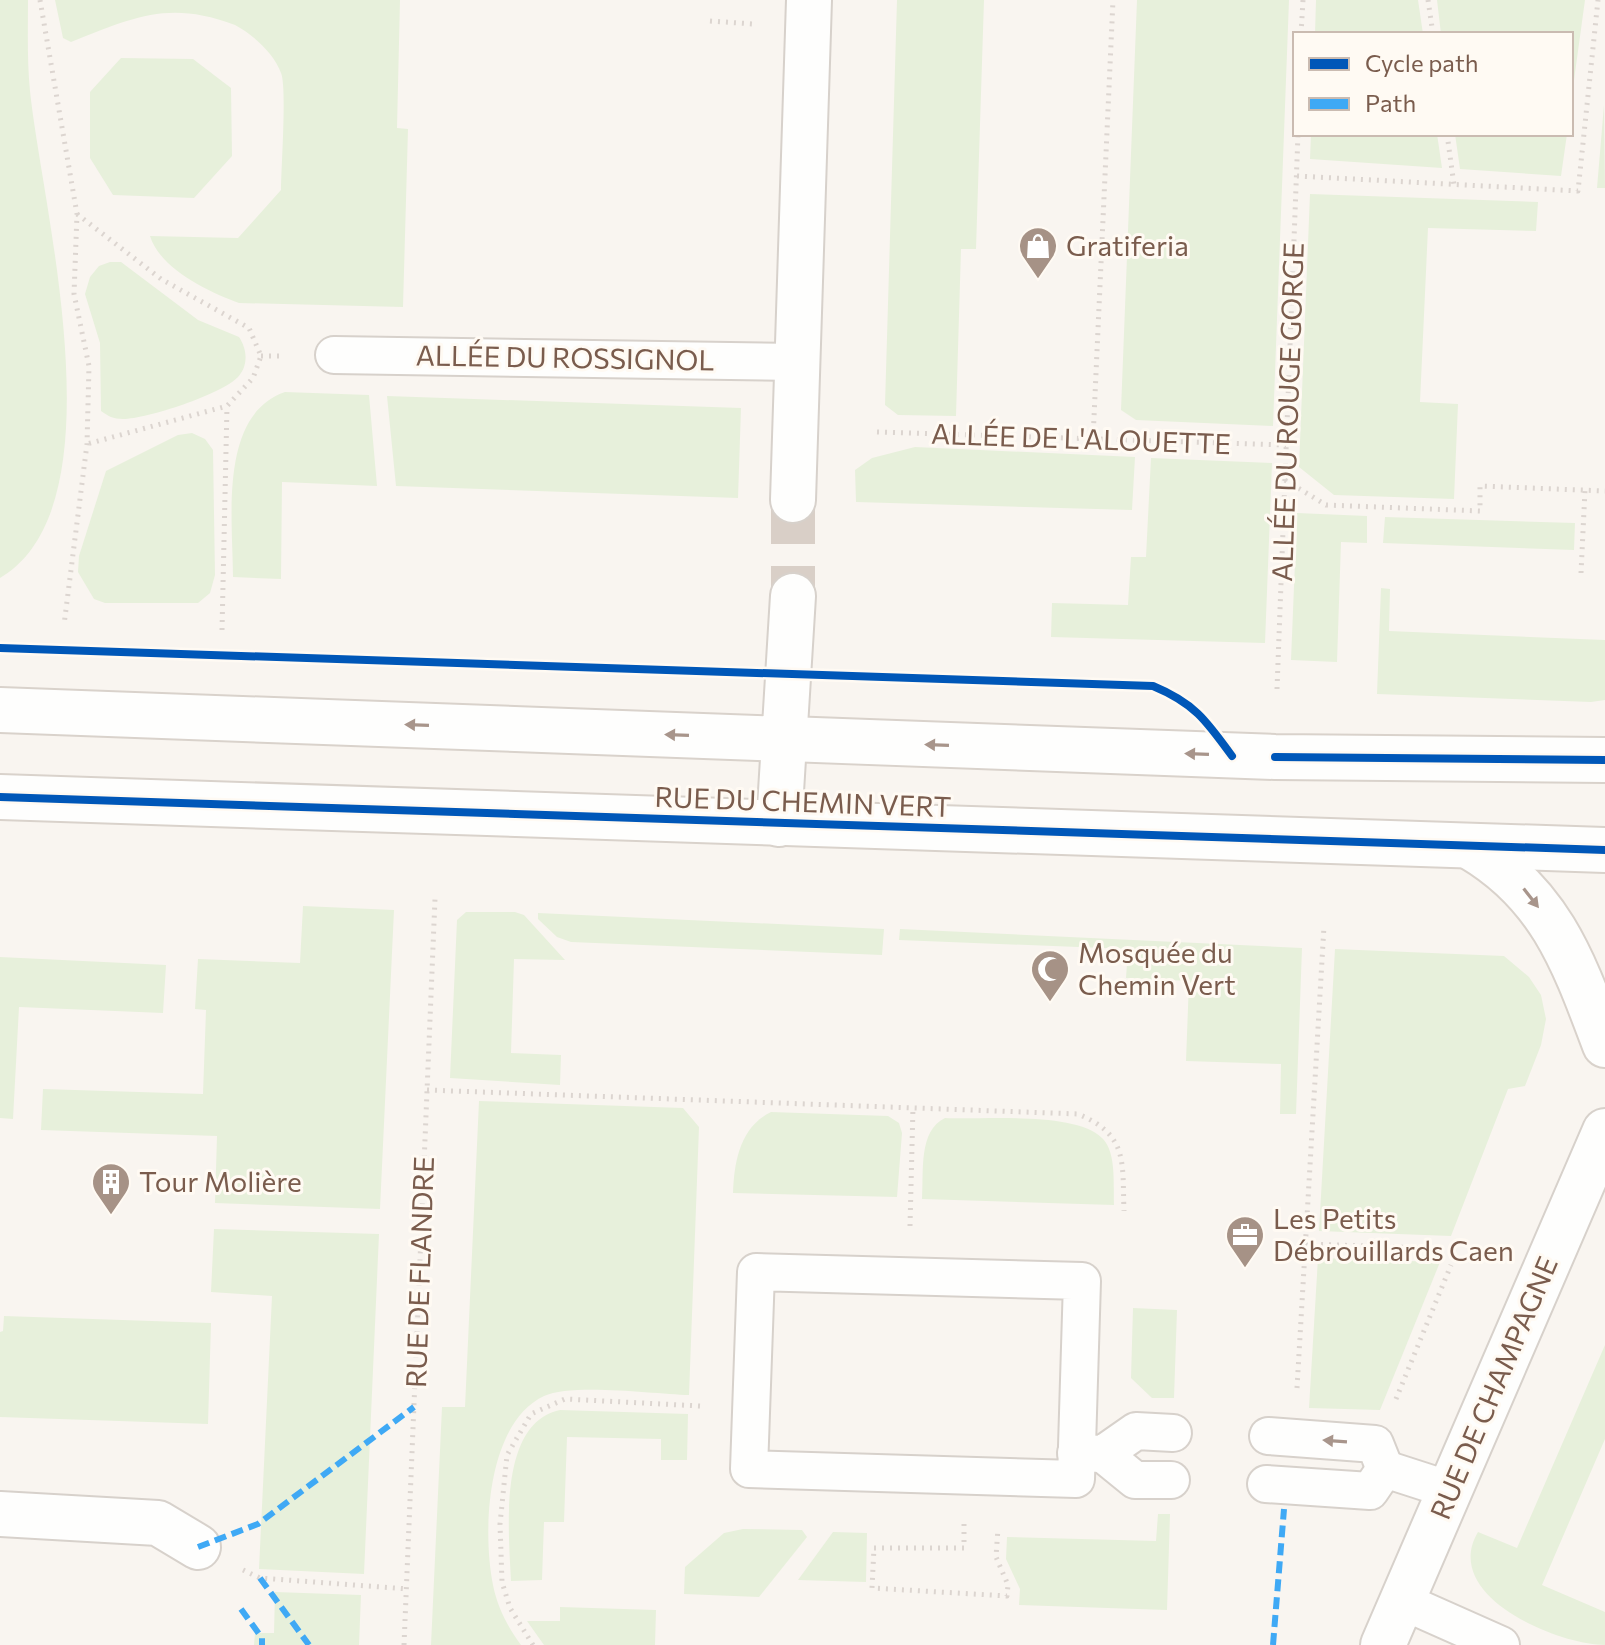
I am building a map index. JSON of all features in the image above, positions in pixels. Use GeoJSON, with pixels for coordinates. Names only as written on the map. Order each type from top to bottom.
{"type":"FeatureCollection","features":[{"type":"Feature","properties":{"kind":"street"},"geometry":{"type":"LineString","coordinates":[[793,500],[809,0]]}},
{"type":"Feature","properties":{"kind":"street"},"geometry":{"type":"LineString","coordinates":[[779,824],[793,596]]}},
{"type":"Feature","properties":{"kind":"street"},"geometry":{"type":"LineString","coordinates":[[0,710],[1275,757],[1605,760]]}},
{"type":"Feature","properties":{"kind":"street","name":"RUE DU CHEMIN VERT"},"geometry":{"type":"LineString","coordinates":[[0,797],[1605,850]]}},
{"type":"Feature","properties":{"kind":"street"},"geometry":{"type":"LineString","coordinates":[[1472,848],[1505,867],[1563,940],[1605,1045]]}},
{"type":"Feature","properties":{"kind":"street","name":"RUE DE CHAMPAGNE"},"geometry":{"type":"LineString","coordinates":[[1383,1645],[1605,1131]]}},
{"type":"Feature","properties":{"kind":"street"},"geometry":{"type":"LineString","coordinates":[[0,1514],[158,1523],[198,1547]]}},
{"type":"Feature","properties":{"kind":"lane","name":"ALLÉE DU ROSSIGNOL"},"geometry":{"type":"LineString","coordinates":[[334,355],[796,362]]}},
{"type":"Feature","properties":{"kind":"lane"},"geometry":{"type":"LineString","coordinates":[[756,1272],[908,1276],[1082,1281],[1090,1454],[1076,1479],[749,1469],[756,1272]]}},
{"type":"Feature","properties":{"kind":"lane"},"geometry":{"type":"LineString","coordinates":[[1090,1454],[1136,1431],[1173,1433]]}},
{"type":"Feature","properties":{"kind":"lane"},"geometry":{"type":"LineString","coordinates":[[1268,1436],[1375,1444],[1385,1469]]}},
{"type":"Feature","properties":{"kind":"lane"},"geometry":{"type":"LineString","coordinates":[[1090,1454],[1135,1480],[1171,1480]]}},
{"type":"Feature","properties":{"kind":"lane"},"geometry":{"type":"LineString","coordinates":[[1385,1469],[1450,1490]]}},
{"type":"Feature","properties":{"kind":"lane"},"geometry":{"type":"LineString","coordinates":[[1266,1484],[1370,1491],[1385,1469]]}},
{"type":"Feature","properties":{"kind":"lane"},"geometry":{"type":"LineString","coordinates":[[1402,1601],[1501,1645]]}},
{"type":"Feature","properties":{"kind":"path"},"geometry":{"type":"LineString","coordinates":[[40,0],[77,214],[74,294],[89,366],[87,444],[64,625]]}},
{"type":"Feature","properties":{"kind":"path"},"geometry":{"type":"LineString","coordinates":[[1093,439],[1113,0]]}},
{"type":"Feature","properties":{"kind":"path"},"geometry":{"type":"LineString","coordinates":[[1301,32],[1303,0]]}},
{"type":"Feature","properties":{"kind":"path"},"geometry":{"type":"LineString","coordinates":[[1428,0],[1433,32]]}},
{"type":"Feature","properties":{"kind":"path"},"geometry":{"type":"LineString","coordinates":[[1297,176],[1578,191],[1598,0]]}},
{"type":"Feature","properties":{"kind":"path"},"geometry":{"type":"LineString","coordinates":[[710,21],[764,25]]}},
{"type":"Feature","properties":{"kind":"path"},"geometry":{"type":"LineString","coordinates":[[1447,136],[1454,185]]}},
{"type":"Feature","properties":{"kind":"path"},"geometry":{"type":"LineString","coordinates":[[77,214],[161,279],[249,328],[261,356],[253,378],[227,406],[87,444]]}},
{"type":"Feature","properties":{"kind":"path"},"geometry":{"type":"LineString","coordinates":[[222,630],[227,406]]}},
{"type":"Feature","properties":{"kind":"path"},"geometry":{"type":"LineString","coordinates":[[1285,479],[1326,505],[1480,511],[1480,486],[1605,491]]}},
{"type":"Feature","properties":{"kind":"path"},"geometry":{"type":"LineString","coordinates":[[1581,573],[1585,490]]}},
{"type":"Feature","properties":{"kind":"path"},"geometry":{"type":"LineString","coordinates":[[1297,1398],[1324,926]]}},
{"type":"Feature","properties":{"kind":"path"},"geometry":{"type":"LineString","coordinates":[[427,1090],[1078,1114],[1100,1123],[1115,1137],[1121,1155],[1124,1211]]}},
{"type":"Feature","properties":{"kind":"path"},"geometry":{"type":"LineString","coordinates":[[908,1276],[913,1107]]}},
{"type":"Feature","properties":{"kind":"path"},"geometry":{"type":"LineString","coordinates":[[1305,1244],[1457,1249]]}},
{"type":"Feature","properties":{"kind":"path"},"geometry":{"type":"LineString","coordinates":[[1396,1401],[1451,1265]]}},
{"type":"Feature","properties":{"kind":"path"},"geometry":{"type":"LineString","coordinates":[[533,1645],[510,1608],[502,1582],[500,1524],[507,1455],[531,1414],[565,1399],[703,1406]]}},
{"type":"Feature","properties":{"kind":"path"},"geometry":{"type":"LineString","coordinates":[[965,1475],[964,1548],[874,1548],[872,1588],[1007,1596],[1008,1585],[996,1557],[998,1523]]}},
{"type":"Feature","properties":{"kind":"path"},"geometry":{"type":"LineString","coordinates":[[198,1547],[260,1578],[408,1589]]}},
{"type":"Feature","properties":{"kind":"green space"},"geometry":{"type":"Polygon","coordinates":[[[0,0],[28,0],[30,91],[58,278],[65,351],[66,423],[58,488],[37,541],[0,578],[0,0]]]}},
{"type":"Feature","properties":{"kind":"green space"},"geometry":{"type":"Polygon","coordinates":[[[55,0],[400,0],[397,128],[408,129],[403,307],[239,303],[200,286],[175,269],[155,248],[150,236],[238,238],[281,190],[284,94],[278,66],[262,45],[242,29],[190,14],[171,13],[133,19],[71,42],[63,38],[55,0]]]}},
{"type":"Feature","properties":{"kind":"green space"},"geometry":{"type":"Polygon","coordinates":[[[897,0],[984,0],[976,249],[961,249],[956,416],[898,415],[885,405],[897,0]]]}},
{"type":"Feature","properties":{"kind":"green space"},"geometry":{"type":"Polygon","coordinates":[[[1137,0],[1289,0],[1273,426],[1136,420],[1121,410],[1137,0]]]}},
{"type":"Feature","properties":{"kind":"green space"},"geometry":{"type":"Polygon","coordinates":[[[1316,0],[1418,0],[1423,32],[1315,32],[1316,0]]]}},
{"type":"Feature","properties":{"kind":"green space"},"geometry":{"type":"Polygon","coordinates":[[[1437,0],[1585,0],[1573,87],[1573,32],[1441,32],[1437,0]]]}},
{"type":"Feature","properties":{"kind":"green space"},"geometry":{"type":"Polygon","coordinates":[[[121,58],[193,59],[231,88],[232,156],[194,198],[113,195],[90,158],[90,92],[121,58]]]}},
{"type":"Feature","properties":{"kind":"green space"},"geometry":{"type":"Polygon","coordinates":[[[1604,105],[1605,188],[1597,188],[1604,105]]]}},
{"type":"Feature","properties":{"kind":"green space"},"geometry":{"type":"Polygon","coordinates":[[[1311,136],[1437,136],[1442,168],[1310,159],[1311,136]]]}},
{"type":"Feature","properties":{"kind":"green space"},"geometry":{"type":"Polygon","coordinates":[[[1455,136],[1567,136],[1561,176],[1460,169],[1455,136]]]}},
{"type":"Feature","properties":{"kind":"green space"},"geometry":{"type":"Polygon","coordinates":[[[1310,194],[1538,202],[1536,231],[1428,228],[1420,402],[1458,404],[1454,499],[1334,495],[1299,467],[1310,194]]]}},
{"type":"Feature","properties":{"kind":"green space"},"geometry":{"type":"Polygon","coordinates":[[[121,262],[198,320],[239,337],[246,357],[238,377],[201,398],[149,415],[119,419],[101,411],[100,343],[85,294],[90,277],[99,266],[121,262]]]}},
{"type":"Feature","properties":{"kind":"green space"},"geometry":{"type":"Polygon","coordinates":[[[285,392],[369,395],[377,486],[282,482],[281,579],[233,577],[232,500],[239,446],[249,423],[264,404],[285,392]]]}},
{"type":"Feature","properties":{"kind":"green space"},"geometry":{"type":"Polygon","coordinates":[[[387,396],[741,408],[738,498],[396,486],[387,396]]]}},
{"type":"Feature","properties":{"kind":"green space"},"geometry":{"type":"Polygon","coordinates":[[[192,433],[205,439],[213,450],[215,575],[210,593],[198,603],[105,603],[94,599],[78,572],[79,556],[106,471],[178,435],[192,433]]]}},
{"type":"Feature","properties":{"kind":"green space"},"geometry":{"type":"Polygon","coordinates":[[[915,447],[1135,457],[1132,510],[856,502],[855,470],[872,458],[915,447]]]}},
{"type":"Feature","properties":{"kind":"green space"},"geometry":{"type":"Polygon","coordinates":[[[1151,458],[1272,463],[1265,643],[1051,637],[1052,603],[1128,605],[1131,557],[1146,557],[1151,458]]]}},
{"type":"Feature","properties":{"kind":"green space"},"geometry":{"type":"Polygon","coordinates":[[[1297,513],[1367,516],[1367,543],[1341,542],[1337,662],[1291,660],[1297,513]]]}},
{"type":"Feature","properties":{"kind":"green space"},"geometry":{"type":"Polygon","coordinates":[[[1385,517],[1575,523],[1574,550],[1383,543],[1385,517]]]}},
{"type":"Feature","properties":{"kind":"green space"},"geometry":{"type":"Polygon","coordinates":[[[1381,588],[1390,589],[1389,631],[1605,640],[1605,700],[1377,694],[1381,588]]]}},
{"type":"Feature","properties":{"kind":"green space"},"geometry":{"type":"Polygon","coordinates":[[[303,906],[394,910],[380,1209],[215,1203],[217,1136],[41,1130],[43,1089],[203,1094],[206,1010],[195,1009],[198,959],[300,963],[303,906]]]}},
{"type":"Feature","properties":{"kind":"green space"},"geometry":{"type":"Polygon","coordinates":[[[466,912],[515,912],[524,915],[565,960],[514,959],[511,1053],[561,1055],[560,1085],[450,1078],[457,920],[466,912]]]}},
{"type":"Feature","properties":{"kind":"green space"},"geometry":{"type":"Polygon","coordinates":[[[538,913],[884,929],[882,955],[571,942],[557,937],[538,919],[538,913]]]}},
{"type":"Feature","properties":{"kind":"green space"},"geometry":{"type":"Polygon","coordinates":[[[900,929],[1302,948],[1296,1114],[1280,1114],[1281,1064],[1186,1061],[1189,981],[1126,978],[1128,949],[899,940],[900,929]]]}},
{"type":"Feature","properties":{"kind":"green space"},"geometry":{"type":"Polygon","coordinates":[[[1335,949],[1504,956],[1529,977],[1541,995],[1546,1019],[1541,1045],[1525,1086],[1508,1089],[1451,1236],[1319,1231],[1335,949]]]}},
{"type":"Feature","properties":{"kind":"green space"},"geometry":{"type":"Polygon","coordinates":[[[0,957],[166,965],[163,1013],[19,1007],[13,1119],[0,1118],[0,957]]]}},
{"type":"Feature","properties":{"kind":"green space"},"geometry":{"type":"Polygon","coordinates":[[[479,1101],[683,1108],[699,1127],[689,1395],[574,1390],[544,1396],[525,1410],[510,1429],[500,1453],[493,1480],[488,1536],[495,1593],[521,1645],[431,1645],[442,1407],[465,1407],[479,1101]]]}},
{"type":"Feature","properties":{"kind":"green space"},"geometry":{"type":"Polygon","coordinates":[[[771,1112],[888,1116],[899,1123],[902,1133],[897,1197],[733,1193],[741,1146],[752,1127],[771,1112]]]}},
{"type":"Feature","properties":{"kind":"green space"},"geometry":{"type":"Polygon","coordinates":[[[945,1118],[1051,1120],[1089,1129],[1102,1138],[1110,1152],[1114,1205],[922,1199],[926,1142],[936,1124],[945,1118]]]}},
{"type":"Feature","properties":{"kind":"green space"},"geometry":{"type":"Polygon","coordinates":[[[214,1229],[379,1234],[364,1574],[259,1569],[272,1296],[211,1292],[214,1229]]]}},
{"type":"Feature","properties":{"kind":"green space"},"geometry":{"type":"Polygon","coordinates":[[[1318,1258],[1440,1262],[1380,1410],[1309,1408],[1318,1258]]]}},
{"type":"Feature","properties":{"kind":"green space"},"geometry":{"type":"Polygon","coordinates":[[[1133,1308],[1177,1310],[1174,1398],[1152,1398],[1131,1378],[1133,1308]]]}},
{"type":"Feature","properties":{"kind":"green space"},"geometry":{"type":"Polygon","coordinates":[[[4,1316],[211,1323],[208,1424],[0,1417],[0,1332],[3,1331],[4,1316]]]}},
{"type":"Feature","properties":{"kind":"green space"},"geometry":{"type":"Polygon","coordinates":[[[1605,1345],[1605,1439],[1542,1585],[1605,1612],[1605,1645],[1560,1636],[1510,1612],[1489,1596],[1475,1577],[1471,1555],[1478,1532],[1517,1548],[1605,1345]]]}},
{"type":"Feature","properties":{"kind":"green space"},"geometry":{"type":"Polygon","coordinates":[[[560,1410],[688,1414],[687,1460],[661,1460],[661,1439],[567,1437],[564,1522],[544,1522],[542,1580],[511,1581],[509,1510],[516,1458],[525,1436],[540,1419],[560,1410]]]}},
{"type":"Feature","properties":{"kind":"green space"},"geometry":{"type":"Polygon","coordinates":[[[1158,1514],[1170,1514],[1167,1610],[1019,1605],[1020,1589],[1006,1559],[1007,1537],[1156,1541],[1158,1514]]]}},
{"type":"Feature","properties":{"kind":"green space"},"geometry":{"type":"Polygon","coordinates":[[[743,1529],[802,1530],[807,1537],[759,1597],[684,1594],[685,1567],[724,1533],[743,1529]]]}},
{"type":"Feature","properties":{"kind":"green space"},"geometry":{"type":"Polygon","coordinates":[[[833,1532],[867,1533],[866,1582],[798,1580],[833,1532]]]}},
{"type":"Feature","properties":{"kind":"green space"},"geometry":{"type":"Polygon","coordinates":[[[275,1592],[361,1595],[359,1645],[254,1645],[255,1633],[274,1633],[275,1592]]]}},
{"type":"Feature","properties":{"kind":"green space"},"geometry":{"type":"Polygon","coordinates":[[[560,1607],[656,1610],[655,1645],[544,1645],[527,1621],[560,1621],[560,1607]]]}},
{"type":"Feature","properties":{"kind":"tunnel"},"geometry":{"type":"LineString","coordinates":[[793,500],[793,596]]}},
{"type":"Feature","properties":{"kind":"marked path"},"geometry":{"type":"LineString","coordinates":[[198,1547],[258,1524],[414,1407]]}},
{"type":"Feature","properties":{"kind":"marked path"},"geometry":{"type":"LineString","coordinates":[[1273,1645],[1284,1509]]}},
{"type":"Feature","properties":{"kind":"marked path"},"geometry":{"type":"LineString","coordinates":[[260,1578],[309,1645]]}},
{"type":"Feature","properties":{"kind":"marked path"},"geometry":{"type":"LineString","coordinates":[[241,1609],[262,1638],[262,1645]]}},
{"type":"Feature","properties":{"kind":"cycle path"},"geometry":{"type":"LineString","coordinates":[[0,648],[1153,686],[1189,706],[1232,756]]}},
{"type":"Feature","properties":{"kind":"cycle path"},"geometry":{"type":"LineString","coordinates":[[1275,757],[1605,760]]}},
{"type":"Feature","properties":{"kind":"cycle path"},"geometry":{"type":"LineString","coordinates":[[0,797],[1605,850]]}},
{"type":"Feature","properties":{"kind":"place","name":"Gratiferia"},"geometry":{"type":"Point","coordinates":[1038,280]}},
{"type":"Feature","properties":{"kind":"place","name":"Mosquée du Chemin Vert"},"geometry":{"type":"Point","coordinates":[1050,1003]}},
{"type":"Feature","properties":{"kind":"place","name":"Tour Molière"},"geometry":{"type":"Point","coordinates":[111,1216]}},
{"type":"Feature","properties":{"kind":"place","name":"Les Petits Débrouillards Caen"},"geometry":{"type":"Point","coordinates":[1245,1269]}}]}
